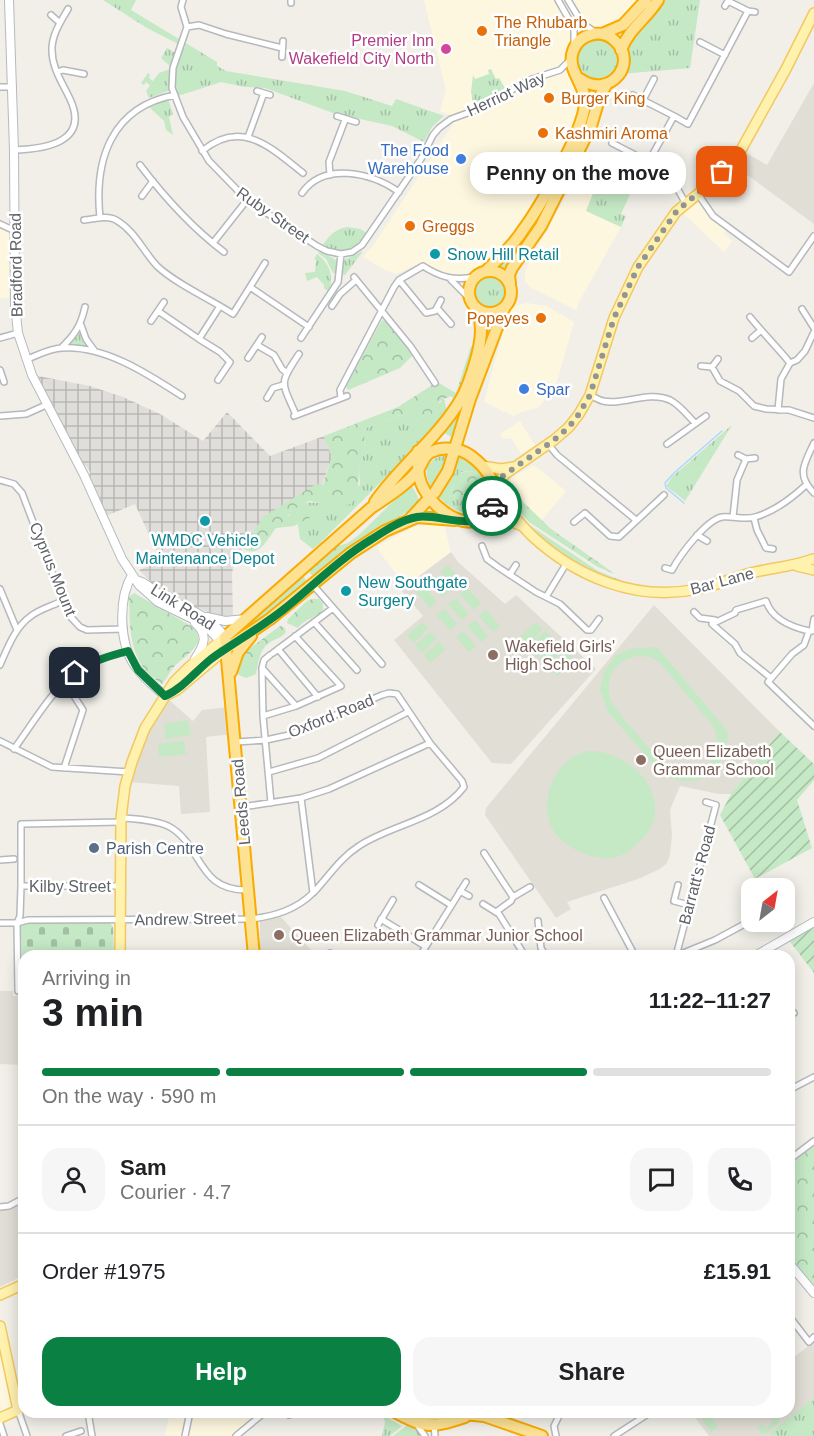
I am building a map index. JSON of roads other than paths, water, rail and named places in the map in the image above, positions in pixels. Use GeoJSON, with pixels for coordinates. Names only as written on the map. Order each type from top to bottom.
{"type":"FeatureCollection","features":[{"type":"Feature","properties":{"kind":"highway"},"geometry":{"type":"LineString","coordinates":[[371,508],[387,485],[454,409],[466,389],[482,324],[468,291],[474,278],[486,271],[523,231],[580,125],[585,104],[583,87],[577,76],[572,54],[585,37],[623,25],[646,0]]}},
{"type":"Feature","properties":{"kind":"highway"},"geometry":{"type":"LineString","coordinates":[[621,50],[630,33],[658,0]]}},
{"type":"Feature","properties":{"kind":"highway"},"geometry":{"type":"LineString","coordinates":[[408,520],[430,498],[446,477],[473,391],[504,309],[512,296],[509,275],[512,268],[541,226],[591,126],[600,96],[606,85],[620,74],[623,58],[621,50],[614,40],[600,34]]}},
{"type":"Feature","properties":{"kind":"highway"},"geometry":{"type":"LineString","coordinates":[[577,76],[594,86],[606,85]]}},
{"type":"Feature","properties":{"kind":"highway"},"geometry":{"type":"LineString","coordinates":[[486,271],[500,273],[510,284]]}},
{"type":"Feature","properties":{"kind":"highway"},"geometry":{"type":"LineString","coordinates":[[478,310],[489,314],[504,309]]}},
{"type":"Feature","properties":{"kind":"highway"},"geometry":{"type":"LineString","coordinates":[[464,420],[466,442],[471,456]]}},
{"type":"Feature","properties":{"kind":"highway"},"geometry":{"type":"LineString","coordinates":[[224,642],[305,566],[371,508],[395,491],[419,469],[423,459],[432,452],[444,449],[456,450],[471,456],[482,466],[495,491],[491,508],[484,517],[475,521],[426,517],[408,520],[355,549],[260,627],[238,652],[230,676]]}},
{"type":"Feature","properties":{"kind":"highway"},"geometry":{"type":"LineString","coordinates":[[418,451],[421,482],[430,498],[447,513],[464,521]]}},
{"type":"Feature","properties":{"kind":"highway"},"geometry":{"type":"LineString","coordinates":[[305,566],[306,575],[313,585]]}},
{"type":"Feature","properties":{"kind":"highway"},"geometry":{"type":"LineString","coordinates":[[224,642],[260,627]]}},
{"type":"Feature","properties":{"kind":"highway","name":"Leeds Road"},"geometry":{"type":"LineString","coordinates":[[224,642],[230,676],[254,950]]}},
{"type":"Feature","properties":{"kind":"highway"},"geometry":{"type":"LineString","coordinates":[[410,1418],[429,1426],[444,1418]]}},
{"type":"Feature","properties":{"kind":"highway"},"geometry":{"type":"LineString","coordinates":[[492,1418],[540,1435]]}},
{"type":"Feature","properties":{"kind":"main road"},"geometry":{"type":"LineString","coordinates":[[495,491],[503,476],[569,427],[590,395],[622,298],[638,267],[676,212],[731,163],[741,150],[814,13]]}},
{"type":"Feature","properties":{"kind":"main road"},"geometry":{"type":"LineString","coordinates":[[482,466],[501,469],[516,466]]}},
{"type":"Feature","properties":{"kind":"main road","name":"Bar Lane"},"geometry":{"type":"LineString","coordinates":[[495,491],[524,527],[566,564],[586,575],[632,589],[659,592],[698,589],[770,568],[795,566],[814,568]]}},
{"type":"Feature","properties":{"kind":"main road","name":"Bar Lane"},"geometry":{"type":"LineString","coordinates":[[484,517],[504,519],[524,527]]}},
{"type":"Feature","properties":{"kind":"main road"},"geometry":{"type":"LineString","coordinates":[[814,559],[814,568]]}},
{"type":"Feature","properties":{"kind":"main road","name":"Bar Lane"},"geometry":{"type":"LineString","coordinates":[[795,566],[814,559]]}},
{"type":"Feature","properties":{"kind":"main road"},"geometry":{"type":"LineString","coordinates":[[120,950],[121,820],[129,772],[146,729],[174,682],[192,664],[224,642]]}},
{"type":"Feature","properties":{"kind":"main road"},"geometry":{"type":"LineString","coordinates":[[165,696],[176,691],[224,642]]}},
{"type":"Feature","properties":{"kind":"main road"},"geometry":{"type":"LineString","coordinates":[[1,1297],[18,1287]]}},
{"type":"Feature","properties":{"kind":"main road"},"geometry":{"type":"LineString","coordinates":[[0,1326],[18,1396]]}},
{"type":"Feature","properties":{"kind":"main road"},"geometry":{"type":"LineString","coordinates":[[0,1418],[18,1409]]}},
{"type":"Feature","properties":{"kind":"street","name":"Bradford Road"},"geometry":{"type":"LineString","coordinates":[[9,0],[13,87],[14,281],[18,333],[32,375],[46,405],[84,476],[122,560],[134,578]]}},
{"type":"Feature","properties":{"kind":"street"},"geometry":{"type":"LineString","coordinates":[[183,0],[181,7],[188,27],[199,25],[282,48]]}},
{"type":"Feature","properties":{"kind":"street"},"geometry":{"type":"LineString","coordinates":[[558,0],[574,28],[576,39],[572,54]]}},
{"type":"Feature","properties":{"kind":"street"},"geometry":{"type":"LineString","coordinates":[[568,0],[582,23],[600,34]]}},
{"type":"Feature","properties":{"kind":"street"},"geometry":{"type":"LineString","coordinates":[[633,95],[688,124],[751,12],[728,1],[725,6]]}},
{"type":"Feature","properties":{"kind":"street"},"geometry":{"type":"LineString","coordinates":[[14,150],[39,148],[61,141],[72,133],[75,114],[57,72],[52,47],[60,23],[68,9]]}},
{"type":"Feature","properties":{"kind":"street"},"geometry":{"type":"LineString","coordinates":[[51,15],[60,23]]}},
{"type":"Feature","properties":{"kind":"street","name":"Ruby Street"},"geometry":{"type":"LineString","coordinates":[[188,27],[173,68],[172,83],[183,117],[202,151],[228,182],[247,200],[317,246],[340,254]]}},
{"type":"Feature","properties":{"kind":"street"},"geometry":{"type":"LineString","coordinates":[[282,57],[283,41]]}},
{"type":"Feature","properties":{"kind":"street"},"geometry":{"type":"LineString","coordinates":[[700,42],[725,55]]}},
{"type":"Feature","properties":{"kind":"street","name":"Herriot Way"},"geometry":{"type":"LineString","coordinates":[[399,192],[425,152],[433,135],[451,119],[487,106],[526,81],[560,70],[572,54]]}},
{"type":"Feature","properties":{"kind":"street"},"geometry":{"type":"LineString","coordinates":[[57,72],[63,70],[84,74]]}},
{"type":"Feature","properties":{"kind":"street","name":"Herriot Way"},"geometry":{"type":"LineString","coordinates":[[560,70],[577,76]]}},
{"type":"Feature","properties":{"kind":"street"},"geometry":{"type":"LineString","coordinates":[[643,100],[654,79]]}},
{"type":"Feature","properties":{"kind":"street"},"geometry":{"type":"LineString","coordinates":[[0,87],[13,87]]}},
{"type":"Feature","properties":{"kind":"street"},"geometry":{"type":"LineString","coordinates":[[248,137],[267,94],[257,91]]}},
{"type":"Feature","properties":{"kind":"street"},"geometry":{"type":"LineString","coordinates":[[100,218],[99,176],[103,157],[110,142],[122,125],[138,109],[159,98],[175,95]]}},
{"type":"Feature","properties":{"kind":"street"},"geometry":{"type":"LineString","coordinates":[[337,116],[356,122]]}},
{"type":"Feature","properties":{"kind":"street"},"geometry":{"type":"LineString","coordinates":[[649,161],[674,117]]}},
{"type":"Feature","properties":{"kind":"street"},"geometry":{"type":"LineString","coordinates":[[330,175],[329,162],[345,120]]}},
{"type":"Feature","properties":{"kind":"street"},"geometry":{"type":"LineString","coordinates":[[202,151],[222,139],[248,137],[265,144],[303,173]]}},
{"type":"Feature","properties":{"kind":"street"},"geometry":{"type":"LineString","coordinates":[[612,142],[668,172],[686,204]]}},
{"type":"Feature","properties":{"kind":"street"},"geometry":{"type":"LineString","coordinates":[[140,165],[179,213],[224,252]]}},
{"type":"Feature","properties":{"kind":"street"},"geometry":{"type":"LineString","coordinates":[[301,338],[338,282],[340,254],[352,252],[362,245],[399,192],[382,181],[363,174],[343,173],[314,181],[302,193]]}},
{"type":"Feature","properties":{"kind":"street"},"geometry":{"type":"LineString","coordinates":[[142,196],[153,182]]}},
{"type":"Feature","properties":{"kind":"street"},"geometry":{"type":"LineString","coordinates":[[698,194],[713,216],[789,272],[814,236]]}},
{"type":"Feature","properties":{"kind":"street"},"geometry":{"type":"LineString","coordinates":[[213,243],[247,200]]}},
{"type":"Feature","properties":{"kind":"street"},"geometry":{"type":"LineString","coordinates":[[84,220],[109,217],[116,220],[135,237],[161,269],[233,314],[265,263]]}},
{"type":"Feature","properties":{"kind":"street"},"geometry":{"type":"LineString","coordinates":[[0,224],[15,231]]}},
{"type":"Feature","properties":{"kind":"street"},"geometry":{"type":"LineString","coordinates":[[299,354],[287,373],[283,385],[294,416],[344,397],[340,390],[399,280],[423,266],[450,279],[470,299]]}},
{"type":"Feature","properties":{"kind":"street"},"geometry":{"type":"LineString","coordinates":[[450,279],[474,278]]}},
{"type":"Feature","properties":{"kind":"street"},"geometry":{"type":"LineString","coordinates":[[332,306],[355,279],[411,347],[435,383]]}},
{"type":"Feature","properties":{"kind":"street"},"geometry":{"type":"LineString","coordinates":[[399,280],[426,313],[435,311],[441,300]]}},
{"type":"Feature","properties":{"kind":"street"},"geometry":{"type":"LineString","coordinates":[[250,287],[309,327]]}},
{"type":"Feature","properties":{"kind":"street"},"geometry":{"type":"LineString","coordinates":[[151,321],[164,302]]}},
{"type":"Feature","properties":{"kind":"street"},"geometry":{"type":"LineString","coordinates":[[199,339],[220,306]]}},
{"type":"Feature","properties":{"kind":"street"},"geometry":{"type":"LineString","coordinates":[[61,348],[81,325],[85,307]]}},
{"type":"Feature","properties":{"kind":"street"},"geometry":{"type":"LineString","coordinates":[[437,308],[452,324]]}},
{"type":"Feature","properties":{"kind":"street"},"geometry":{"type":"LineString","coordinates":[[778,410],[780,385],[790,363],[797,360],[805,351],[814,330],[802,309]]}},
{"type":"Feature","properties":{"kind":"street"},"geometry":{"type":"LineString","coordinates":[[158,311],[220,352],[230,362],[219,380]]}},
{"type":"Feature","properties":{"kind":"street"},"geometry":{"type":"LineString","coordinates":[[750,316],[760,331],[790,363]]}},
{"type":"Feature","properties":{"kind":"street"},"geometry":{"type":"LineString","coordinates":[[81,325],[86,339],[95,351]]}},
{"type":"Feature","properties":{"kind":"street"},"geometry":{"type":"LineString","coordinates":[[752,338],[760,331]]}},
{"type":"Feature","properties":{"kind":"street"},"geometry":{"type":"LineString","coordinates":[[0,338],[18,333]]}},
{"type":"Feature","properties":{"kind":"street"},"geometry":{"type":"LineString","coordinates":[[248,358],[262,337]]}},
{"type":"Feature","properties":{"kind":"street"},"geometry":{"type":"LineString","coordinates":[[257,345],[274,355],[287,373]]}},
{"type":"Feature","properties":{"kind":"street"},"geometry":{"type":"LineString","coordinates":[[27,359],[61,348],[95,351],[135,367],[182,396]]}},
{"type":"Feature","properties":{"kind":"street"},"geometry":{"type":"LineString","coordinates":[[712,367],[718,358]]}},
{"type":"Feature","properties":{"kind":"street"},"geometry":{"type":"LineString","coordinates":[[701,366],[712,367]]}},
{"type":"Feature","properties":{"kind":"street"},"geometry":{"type":"LineString","coordinates":[[712,367],[720,381],[739,391],[754,406],[789,410],[814,418]]}},
{"type":"Feature","properties":{"kind":"street"},"geometry":{"type":"LineString","coordinates":[[0,370],[4,382]]}},
{"type":"Feature","properties":{"kind":"street"},"geometry":{"type":"LineString","coordinates":[[267,398],[273,388],[283,385]]}},
{"type":"Feature","properties":{"kind":"street"},"geometry":{"type":"LineString","coordinates":[[590,395],[605,402],[649,396],[671,400],[695,423]]}},
{"type":"Feature","properties":{"kind":"street"},"geometry":{"type":"LineString","coordinates":[[0,416],[26,414],[46,405]]}},
{"type":"Feature","properties":{"kind":"street"},"geometry":{"type":"LineString","coordinates":[[667,444],[706,416]]}},
{"type":"Feature","properties":{"kind":"street"},"geometry":{"type":"LineString","coordinates":[[814,443],[804,465],[803,473],[806,485],[814,493]]}},
{"type":"Feature","properties":{"kind":"street"},"geometry":{"type":"LineString","coordinates":[[548,444],[557,456],[636,520]]}},
{"type":"Feature","properties":{"kind":"street"},"geometry":{"type":"LineString","coordinates":[[738,455],[746,459],[755,458]]}},
{"type":"Feature","properties":{"kind":"street"},"geometry":{"type":"LineString","coordinates":[[733,517],[737,480],[746,459]]}},
{"type":"Feature","properties":{"kind":"street","name":"Cyprus Mount"},"geometry":{"type":"LineString","coordinates":[[0,480],[14,484],[22,493],[68,614],[80,627],[87,630],[124,629]]}},
{"type":"Feature","properties":{"kind":"street"},"geometry":{"type":"LineString","coordinates":[[665,568],[672,570],[697,535],[710,522],[720,517],[754,518],[785,502],[806,485]]}},
{"type":"Feature","properties":{"kind":"street"},"geometry":{"type":"LineString","coordinates":[[574,522],[585,513],[610,536],[617,537],[664,495]]}},
{"type":"Feature","properties":{"kind":"street"},"geometry":{"type":"LineString","coordinates":[[754,518],[766,548],[773,549]]}},
{"type":"Feature","properties":{"kind":"street"},"geometry":{"type":"LineString","coordinates":[[697,535],[707,541]]}},
{"type":"Feature","properties":{"kind":"street"},"geometry":{"type":"LineString","coordinates":[[482,546],[487,559],[560,604],[587,630],[591,630],[599,619]]}},
{"type":"Feature","properties":{"kind":"street"},"geometry":{"type":"LineString","coordinates":[[546,597],[566,564]]}},
{"type":"Feature","properties":{"kind":"street"},"geometry":{"type":"LineString","coordinates":[[510,574],[516,566]]}},
{"type":"Feature","properties":{"kind":"street"},"geometry":{"type":"LineString","coordinates":[[134,578],[123,601],[128,651],[138,670],[165,696]]}},
{"type":"Feature","properties":{"kind":"street","name":"Link Road"},"geometry":{"type":"LineString","coordinates":[[134,578],[203,616],[224,642]]}},
{"type":"Feature","properties":{"kind":"street","name":"Link Road"},"geometry":{"type":"LineString","coordinates":[[134,578],[153,598],[205,625],[224,642]]}},
{"type":"Feature","properties":{"kind":"street"},"geometry":{"type":"LineString","coordinates":[[313,585],[382,664]]}},
{"type":"Feature","properties":{"kind":"street"},"geometry":{"type":"LineString","coordinates":[[0,589],[17,630]]}},
{"type":"Feature","properties":{"kind":"street"},"geometry":{"type":"LineString","coordinates":[[0,666],[17,630],[31,616],[62,601]]}},
{"type":"Feature","properties":{"kind":"street"},"geometry":{"type":"LineString","coordinates":[[694,612],[700,618],[715,620],[735,613],[736,610],[766,601],[769,609],[788,626],[812,632],[814,619]]}},
{"type":"Feature","properties":{"kind":"street"},"geometry":{"type":"LineString","coordinates":[[271,803],[263,716],[262,668],[264,660],[333,608]]}},
{"type":"Feature","properties":{"kind":"street"},"geometry":{"type":"LineString","coordinates":[[187,616],[200,627],[205,637],[204,645],[192,664]]}},
{"type":"Feature","properties":{"kind":"street"},"geometry":{"type":"LineString","coordinates":[[203,616],[222,620],[246,619]]}},
{"type":"Feature","properties":{"kind":"street"},"geometry":{"type":"LineString","coordinates":[[715,620],[712,624],[735,644],[740,653],[771,678]]}},
{"type":"Feature","properties":{"kind":"street"},"geometry":{"type":"LineString","coordinates":[[314,622],[357,670]]}},
{"type":"Feature","properties":{"kind":"street"},"geometry":{"type":"LineString","coordinates":[[809,631],[804,645],[792,654],[768,682],[814,726]]}},
{"type":"Feature","properties":{"kind":"street"},"geometry":{"type":"LineString","coordinates":[[263,716],[296,706],[341,686],[295,636]]}},
{"type":"Feature","properties":{"kind":"street"},"geometry":{"type":"LineString","coordinates":[[14,749],[65,682],[86,665],[128,651]]}},
{"type":"Feature","properties":{"kind":"street"},"geometry":{"type":"LineString","coordinates":[[273,652],[318,697]]}},
{"type":"Feature","properties":{"kind":"street"},"geometry":{"type":"LineString","coordinates":[[262,668],[296,706]]}},
{"type":"Feature","properties":{"kind":"street"},"geometry":{"type":"LineString","coordinates":[[64,768],[83,710],[65,682]]}},
{"type":"Feature","properties":{"kind":"street","name":"Oxford Road"},"geometry":{"type":"LineString","coordinates":[[236,742],[266,740],[289,735],[389,693],[397,694],[408,712]]}},
{"type":"Feature","properties":{"kind":"street"},"geometry":{"type":"LineString","coordinates":[[242,807],[301,798],[329,789],[430,742],[408,712],[318,758],[269,772]]}},
{"type":"Feature","properties":{"kind":"street"},"geometry":{"type":"LineString","coordinates":[[0,749],[2,742],[45,765],[129,772]]}},
{"type":"Feature","properties":{"kind":"street","name":"Andrew Street"},"geometry":{"type":"LineString","coordinates":[[0,923],[17,923],[28,920],[251,919],[272,916],[289,910],[313,893],[335,866],[360,845],[429,815],[459,794],[464,787],[462,781],[430,742]]}},
{"type":"Feature","properties":{"kind":"street"},"geometry":{"type":"LineString","coordinates":[[301,798],[313,893]]}},
{"type":"Feature","properties":{"kind":"street","name":"Barratt's Road"},"geometry":{"type":"LineString","coordinates":[[678,950],[716,804],[706,802]]}},
{"type":"Feature","properties":{"kind":"street"},"geometry":{"type":"LineString","coordinates":[[21,886],[21,824],[146,820],[168,826],[178,833],[214,880],[229,889],[249,890]]}},
{"type":"Feature","properties":{"kind":"street"},"geometry":{"type":"LineString","coordinates":[[484,853],[513,897]]}},
{"type":"Feature","properties":{"kind":"street"},"geometry":{"type":"LineString","coordinates":[[0,860],[14,859]]}},
{"type":"Feature","properties":{"kind":"street"},"geometry":{"type":"LineString","coordinates":[[423,950],[466,882]]}},
{"type":"Feature","properties":{"kind":"street"},"geometry":{"type":"LineString","coordinates":[[419,885],[451,905]]}},
{"type":"Feature","properties":{"kind":"street"},"geometry":{"type":"LineString","coordinates":[[678,885],[674,901],[689,905]]}},
{"type":"Feature","properties":{"kind":"street","name":"Kilby Street"},"geometry":{"type":"LineString","coordinates":[[18,991],[17,923],[20,916],[21,886],[120,886]]}},
{"type":"Feature","properties":{"kind":"street"},"geometry":{"type":"LineString","coordinates":[[496,912],[512,901],[513,897],[530,887]]}},
{"type":"Feature","properties":{"kind":"street"},"geometry":{"type":"LineString","coordinates":[[460,891],[469,896]]}},
{"type":"Feature","properties":{"kind":"street"},"geometry":{"type":"LineString","coordinates":[[604,898],[632,950]]}},
{"type":"Feature","properties":{"kind":"street"},"geometry":{"type":"LineString","coordinates":[[393,900],[380,922],[425,946]]}},
{"type":"Feature","properties":{"kind":"street"},"geometry":{"type":"LineString","coordinates":[[483,904],[496,912],[521,950]]}},
{"type":"Feature","properties":{"kind":"street"},"geometry":{"type":"LineString","coordinates":[[538,921],[542,950]]}},
{"type":"Feature","properties":{"kind":"street"},"geometry":{"type":"LineString","coordinates":[[765,950],[814,922]]}},
{"type":"Feature","properties":{"kind":"street"},"geometry":{"type":"LineString","coordinates":[[691,950],[741,926]]}},
{"type":"Feature","properties":{"kind":"street"},"geometry":{"type":"LineString","coordinates":[[795,1087],[812,1078],[814,1085]]}},
{"type":"Feature","properties":{"kind":"street"},"geometry":{"type":"LineString","coordinates":[[795,1155],[814,1141]]}},
{"type":"Feature","properties":{"kind":"street"},"geometry":{"type":"LineString","coordinates":[[0,1207],[9,1206],[18,1201]]}},
{"type":"Feature","properties":{"kind":"street"},"geometry":{"type":"LineString","coordinates":[[795,1270],[814,1293]]}},
{"type":"Feature","properties":{"kind":"street"},"geometry":{"type":"LineString","coordinates":[[795,1323],[811,1340]]}},
{"type":"Feature","properties":{"kind":"street"},"geometry":{"type":"LineString","coordinates":[[23,1418],[27,1436]]}},
{"type":"Feature","properties":{"kind":"street"},"geometry":{"type":"LineString","coordinates":[[89,1418],[92,1436]]}},
{"type":"Feature","properties":{"kind":"street"},"geometry":{"type":"LineString","coordinates":[[185,1436],[189,1418]]}},
{"type":"Feature","properties":{"kind":"street"},"geometry":{"type":"LineString","coordinates":[[236,1436],[258,1418]]}},
{"type":"Feature","properties":{"kind":"street"},"geometry":{"type":"LineString","coordinates":[[540,1435],[554,1426],[558,1418]]}},
{"type":"Feature","properties":{"kind":"street"},"geometry":{"type":"LineString","coordinates":[[614,1436],[642,1418]]}},
{"type":"Feature","properties":{"kind":"street"},"geometry":{"type":"LineString","coordinates":[[0,1424],[4,1436]]}},
{"type":"Feature","properties":{"kind":"street"},"geometry":{"type":"LineString","coordinates":[[554,1426],[556,1436]]}},
{"type":"Feature","properties":{"kind":"street"},"geometry":{"type":"LineString","coordinates":[[66,1436],[81,1431]]}},
{"type":"Feature","properties":{"kind":"waterway"},"geometry":{"type":"LineString","coordinates":[[684,503],[666,488],[665,483],[722,431]]}},
{"type":"Feature","properties":{"kind":"place","name":"The Rhubarb Triangle"},"geometry":{"type":"Point","coordinates":[482,31]}},
{"type":"Feature","properties":{"kind":"place","name":"Premier Inn Wakefield City North"},"geometry":{"type":"Point","coordinates":[446,49]}},
{"type":"Feature","properties":{"kind":"place","name":"Burger King"},"geometry":{"type":"Point","coordinates":[549,98]}},
{"type":"Feature","properties":{"kind":"place","name":"Kashmiri Aroma"},"geometry":{"type":"Point","coordinates":[543,133]}},
{"type":"Feature","properties":{"kind":"place","name":"The Food Warehouse"},"geometry":{"type":"Point","coordinates":[461,159]}},
{"type":"Feature","properties":{"kind":"place","name":"Penny on the move"},"geometry":{"type":"Point","coordinates":[722,172]}},
{"type":"Feature","properties":{"kind":"place","name":"Greggs"},"geometry":{"type":"Point","coordinates":[410,226]}},
{"type":"Feature","properties":{"kind":"place","name":"Snow Hill Retail"},"geometry":{"type":"Point","coordinates":[435,254]}},
{"type":"Feature","properties":{"kind":"place","name":"Popeyes"},"geometry":{"type":"Point","coordinates":[541,318]}},
{"type":"Feature","properties":{"kind":"place","name":"Spar"},"geometry":{"type":"Point","coordinates":[524,389]}},
{"type":"Feature","properties":{"kind":"place","name":"WMDC Vehicle Maintenance Depot"},"geometry":{"type":"Point","coordinates":[205,521]}},
{"type":"Feature","properties":{"kind":"place","name":"New Southgate Surgery"},"geometry":{"type":"Point","coordinates":[346,591]}},
{"type":"Feature","properties":{"kind":"place","name":"Wakefield Girls' High School"},"geometry":{"type":"Point","coordinates":[493,655]}},
{"type":"Feature","properties":{"kind":"place","name":"Queen Elizabeth Grammar School"},"geometry":{"type":"Point","coordinates":[641,760]}},
{"type":"Feature","properties":{"kind":"place","name":"Parish Centre"},"geometry":{"type":"Point","coordinates":[94,848]}},
{"type":"Feature","properties":{"kind":"place","name":"Queen Elizabeth Grammar Junior School"},"geometry":{"type":"Point","coordinates":[279,935]}}]}
